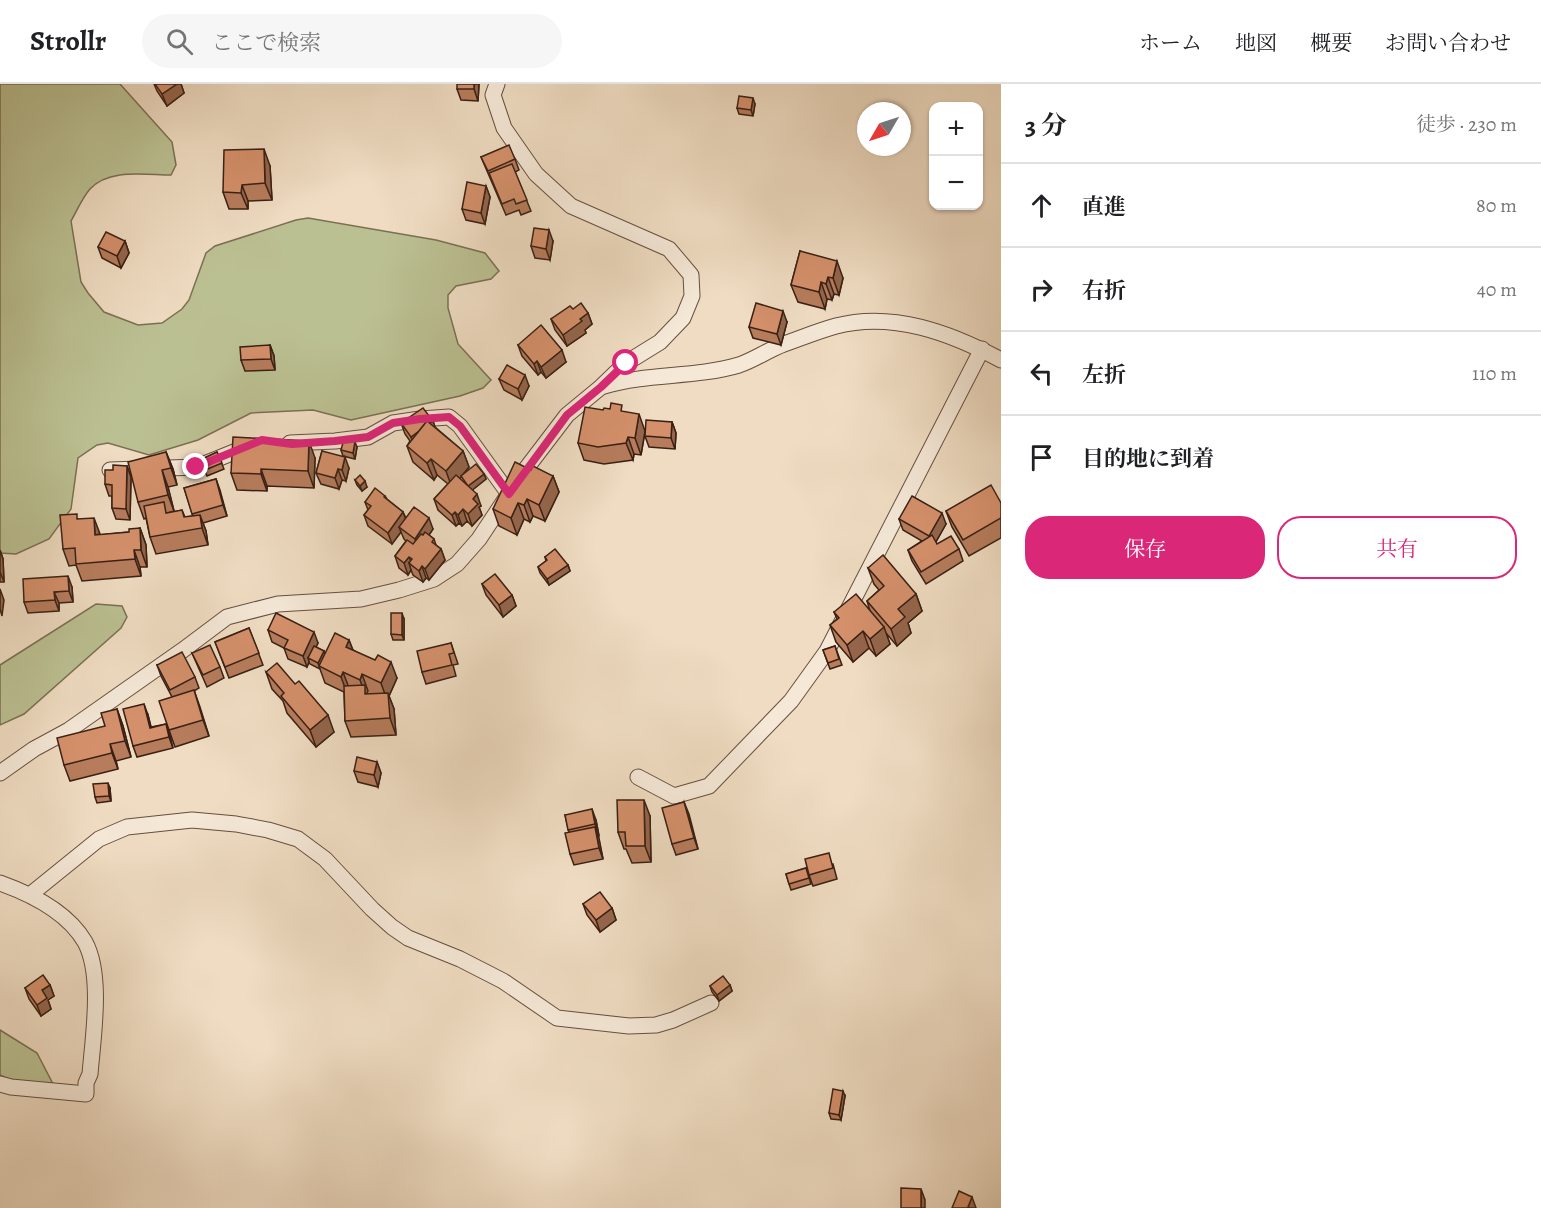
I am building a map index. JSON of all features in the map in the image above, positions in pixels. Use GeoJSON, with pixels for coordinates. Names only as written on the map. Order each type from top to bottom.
{"type":"FeatureCollection","features":[{"type":"Feature","properties":{"kind":"street"},"geometry":{"type":"LineString","coordinates":[[0,773],[34,749],[69,730],[227,617],[278,604],[361,598],[399,590],[434,579],[457,564],[479,538],[567,415],[626,363],[660,342],[683,318],[692,296],[691,275],[669,249],[571,206],[536,174],[504,128],[493,95],[497,84]]}},
{"type":"Feature","properties":{"kind":"street"},"geometry":{"type":"LineString","coordinates":[[601,387],[624,380],[702,373],[740,365],[781,345],[837,326],[865,322],[897,322],[940,333],[982,349],[1001,360]]}},
{"type":"Feature","properties":{"kind":"street"},"geometry":{"type":"LineString","coordinates":[[638,777],[674,796],[709,786],[792,701],[826,651],[982,349]]}},
{"type":"Feature","properties":{"kind":"street"},"geometry":{"type":"LineString","coordinates":[[110,470],[196,467],[267,441],[292,444],[368,437],[393,423],[449,417],[460,426],[509,494]]}},
{"type":"Feature","properties":{"kind":"street"},"geometry":{"type":"LineString","coordinates":[[31,894],[99,839],[127,827],[192,820],[236,824],[298,839],[325,858],[372,909],[408,938],[460,959],[503,981],[557,1018],[629,1026],[656,1025],[711,1003]]}},
{"type":"Feature","properties":{"kind":"street"},"geometry":{"type":"LineString","coordinates":[[0,883],[31,894],[66,919],[85,942],[93,968],[96,1009],[86,1094],[0,1084]]}},
{"type":"Feature","properties":{"kind":"green space"},"geometry":{"type":"Polygon","coordinates":[[[0,84],[120,84],[172,142],[176,165],[171,175],[117,175],[98,182],[82,200],[71,221],[81,282],[104,312],[138,325],[162,323],[182,309],[189,300],[206,253],[215,246],[296,220],[308,218],[436,240],[485,253],[499,271],[491,279],[456,286],[448,295],[448,308],[458,344],[491,380],[483,388],[460,396],[351,420],[313,410],[251,413],[198,440],[149,455],[108,443],[97,445],[78,458],[71,509],[49,539],[16,554],[0,553],[0,84]]]}},
{"type":"Feature","properties":{"kind":"green space"},"geometry":{"type":"Polygon","coordinates":[[[96,604],[122,606],[127,617],[121,628],[24,714],[0,725],[0,665],[96,604]]]}},
{"type":"Feature","properties":{"kind":"green space"},"geometry":{"type":"Polygon","coordinates":[[[0,1030],[37,1053],[53,1084],[31,1090],[0,1075],[0,1030]]]}},
{"type":"Feature","properties":{"kind":"building"},"geometry":{"type":"Polygon","coordinates":[[[155,84],[177,84],[162,94],[155,84]]]}},
{"type":"Feature","properties":{"kind":"building"},"geometry":{"type":"Polygon","coordinates":[[[457,84],[474,84],[474,89],[457,89],[457,84]]]}},
{"type":"Feature","properties":{"kind":"building"},"geometry":{"type":"Polygon","coordinates":[[[739,96],[753,98],[751,110],[737,108],[739,96]]]}},
{"type":"Feature","properties":{"kind":"building"},"geometry":{"type":"Polygon","coordinates":[[[509,145],[515,159],[488,171],[481,157],[509,145]]]}},
{"type":"Feature","properties":{"kind":"building"},"geometry":{"type":"Polygon","coordinates":[[[264,149],[265,183],[242,185],[241,193],[223,192],[224,150],[264,149]]]}},
{"type":"Feature","properties":{"kind":"building"},"geometry":{"type":"Polygon","coordinates":[[[512,164],[527,200],[516,204],[514,199],[502,204],[489,173],[512,164]]]}},
{"type":"Feature","properties":{"kind":"building"},"geometry":{"type":"Polygon","coordinates":[[[467,182],[486,186],[481,213],[462,209],[467,182]]]}},
{"type":"Feature","properties":{"kind":"building"},"geometry":{"type":"Polygon","coordinates":[[[534,228],[549,230],[546,249],[531,246],[534,228]]]}},
{"type":"Feature","properties":{"kind":"building"},"geometry":{"type":"Polygon","coordinates":[[[106,232],[125,241],[117,256],[98,247],[106,232]]]}},
{"type":"Feature","properties":{"kind":"building"},"geometry":{"type":"Polygon","coordinates":[[[800,251],[837,261],[833,278],[828,277],[826,284],[821,282],[819,292],[791,285],[800,251]]]}},
{"type":"Feature","properties":{"kind":"building"},"geometry":{"type":"Polygon","coordinates":[[[581,303],[588,313],[580,319],[582,321],[563,335],[551,319],[570,306],[573,309],[581,303]]]}},
{"type":"Feature","properties":{"kind":"building"},"geometry":{"type":"Polygon","coordinates":[[[756,303],[783,311],[777,334],[749,327],[756,303]]]}},
{"type":"Feature","properties":{"kind":"building"},"geometry":{"type":"Polygon","coordinates":[[[541,325],[562,350],[541,367],[537,361],[534,364],[518,345],[541,325]]]}},
{"type":"Feature","properties":{"kind":"building"},"geometry":{"type":"Polygon","coordinates":[[[270,345],[271,359],[241,360],[240,347],[270,345]]]}},
{"type":"Feature","properties":{"kind":"building"},"geometry":{"type":"Polygon","coordinates":[[[507,365],[525,375],[518,389],[499,379],[507,365]]]}},
{"type":"Feature","properties":{"kind":"building"},"geometry":{"type":"Polygon","coordinates":[[[611,403],[622,405],[621,411],[639,414],[635,438],[628,437],[626,443],[598,447],[578,443],[585,407],[610,409],[611,403]]]}},
{"type":"Feature","properties":{"kind":"building"},"geometry":{"type":"Polygon","coordinates":[[[423,408],[433,421],[430,423],[427,421],[411,437],[401,423],[423,408]]]}},
{"type":"Feature","properties":{"kind":"building"},"geometry":{"type":"Polygon","coordinates":[[[646,420],[672,422],[671,438],[645,436],[646,420]]]}},
{"type":"Feature","properties":{"kind":"building"},"geometry":{"type":"Polygon","coordinates":[[[427,421],[463,451],[446,471],[431,459],[427,463],[407,446],[427,421]]]}},
{"type":"Feature","properties":{"kind":"building"},"geometry":{"type":"Polygon","coordinates":[[[233,437],[309,441],[308,471],[261,469],[261,474],[231,473],[233,437]]]}},
{"type":"Feature","properties":{"kind":"building"},"geometry":{"type":"Polygon","coordinates":[[[344,439],[355,442],[353,453],[341,450],[344,439]]]}},
{"type":"Feature","properties":{"kind":"building"},"geometry":{"type":"Polygon","coordinates":[[[322,451],[345,457],[342,470],[338,469],[335,478],[316,473],[322,451]]]}},
{"type":"Feature","properties":{"kind":"building"},"geometry":{"type":"Polygon","coordinates":[[[166,452],[171,468],[162,470],[168,495],[138,502],[128,462],[166,452]]]}},
{"type":"Feature","properties":{"kind":"building"},"geometry":{"type":"Polygon","coordinates":[[[217,452],[222,463],[205,470],[200,460],[217,452]]]}},
{"type":"Feature","properties":{"kind":"building"},"geometry":{"type":"Polygon","coordinates":[[[515,462],[531,470],[533,466],[553,476],[539,505],[527,499],[524,505],[518,503],[511,518],[493,509],[515,462]]]}},
{"type":"Feature","properties":{"kind":"building"},"geometry":{"type":"Polygon","coordinates":[[[476,464],[484,474],[468,486],[461,476],[476,464]]]}},
{"type":"Feature","properties":{"kind":"building"},"geometry":{"type":"Polygon","coordinates":[[[113,465],[127,466],[126,509],[112,508],[112,485],[105,484],[105,470],[113,470],[113,465]]]}},
{"type":"Feature","properties":{"kind":"building"},"geometry":{"type":"Polygon","coordinates":[[[360,475],[365,481],[360,486],[355,480],[360,475]]]}},
{"type":"Feature","properties":{"kind":"building"},"geometry":{"type":"Polygon","coordinates":[[[456,475],[477,494],[473,499],[478,504],[468,514],[463,509],[458,515],[455,512],[452,515],[434,499],[456,475]]]}},
{"type":"Feature","properties":{"kind":"building"},"geometry":{"type":"Polygon","coordinates":[[[216,479],[223,505],[192,514],[184,488],[216,479]]]}},
{"type":"Feature","properties":{"kind":"building"},"geometry":{"type":"Polygon","coordinates":[[[991,485],[1001,503],[1001,518],[963,540],[946,511],[991,485]]]}},
{"type":"Feature","properties":{"kind":"building"},"geometry":{"type":"Polygon","coordinates":[[[375,488],[403,512],[388,533],[364,515],[371,506],[365,502],[375,488]]]}},
{"type":"Feature","properties":{"kind":"building"},"geometry":{"type":"Polygon","coordinates":[[[912,496],[942,513],[929,536],[899,519],[912,496]]]}},
{"type":"Feature","properties":{"kind":"building"},"geometry":{"type":"Polygon","coordinates":[[[164,502],[166,513],[182,510],[184,517],[200,515],[202,528],[150,537],[144,506],[164,502]]]}},
{"type":"Feature","properties":{"kind":"building"},"geometry":{"type":"Polygon","coordinates":[[[414,507],[429,518],[415,539],[399,527],[414,507]]]}},
{"type":"Feature","properties":{"kind":"building"},"geometry":{"type":"Polygon","coordinates":[[[77,514],[77,519],[94,518],[95,535],[129,532],[129,529],[140,528],[141,550],[134,550],[135,559],[76,564],[75,548],[63,549],[60,515],[77,514]]]}},
{"type":"Feature","properties":{"kind":"building"},"geometry":{"type":"Polygon","coordinates":[[[425,532],[441,549],[425,569],[422,566],[419,571],[409,563],[412,559],[409,557],[404,563],[395,556],[407,540],[413,544],[425,532]]]}},
{"type":"Feature","properties":{"kind":"building"},"geometry":{"type":"Polygon","coordinates":[[[932,535],[937,544],[951,536],[959,549],[921,572],[908,550],[932,535]]]}},
{"type":"Feature","properties":{"kind":"building"},"geometry":{"type":"Polygon","coordinates":[[[555,549],[568,565],[547,579],[538,567],[555,549]]]}},
{"type":"Feature","properties":{"kind":"building"},"geometry":{"type":"Polygon","coordinates":[[[883,555],[916,594],[898,609],[905,617],[891,629],[867,601],[884,586],[868,568],[883,555]]]}},
{"type":"Feature","properties":{"kind":"building"},"geometry":{"type":"Polygon","coordinates":[[[495,574],[512,595],[499,605],[482,584],[495,574]]]}},
{"type":"Feature","properties":{"kind":"building"},"geometry":{"type":"Polygon","coordinates":[[[68,576],[69,591],[54,592],[55,600],[24,602],[23,579],[68,576]]]}},
{"type":"Feature","properties":{"kind":"building"},"geometry":{"type":"Polygon","coordinates":[[[856,594],[884,627],[870,639],[863,631],[847,645],[830,625],[839,618],[834,612],[856,594]]]}},
{"type":"Feature","properties":{"kind":"building"},"geometry":{"type":"Polygon","coordinates":[[[276,613],[314,632],[303,656],[284,648],[288,640],[268,630],[276,613]]]}},
{"type":"Feature","properties":{"kind":"building"},"geometry":{"type":"Polygon","coordinates":[[[391,613],[402,613],[402,635],[391,634],[391,613]]]}},
{"type":"Feature","properties":{"kind":"building"},"geometry":{"type":"Polygon","coordinates":[[[249,628],[259,653],[225,667],[215,642],[249,628]]]}},
{"type":"Feature","properties":{"kind":"building"},"geometry":{"type":"Polygon","coordinates":[[[335,633],[349,640],[346,647],[375,660],[378,655],[391,662],[381,683],[362,674],[360,680],[343,672],[341,677],[319,666],[335,633]]]}},
{"type":"Feature","properties":{"kind":"building"},"geometry":{"type":"Polygon","coordinates":[[[451,643],[454,653],[449,654],[452,665],[422,672],[417,651],[451,643]]]}},
{"type":"Feature","properties":{"kind":"building"},"geometry":{"type":"Polygon","coordinates":[[[210,645],[220,667],[203,675],[192,653],[210,645]]]}},
{"type":"Feature","properties":{"kind":"building"},"geometry":{"type":"Polygon","coordinates":[[[314,646],[324,651],[318,663],[308,658],[314,646]]]}},
{"type":"Feature","properties":{"kind":"building"},"geometry":{"type":"Polygon","coordinates":[[[835,646],[839,659],[828,663],[823,650],[835,646]]]}},
{"type":"Feature","properties":{"kind":"building"},"geometry":{"type":"Polygon","coordinates":[[[182,652],[195,677],[170,690],[157,665],[182,652]]]}},
{"type":"Feature","properties":{"kind":"building"},"geometry":{"type":"Polygon","coordinates":[[[277,663],[295,684],[299,681],[328,715],[310,730],[281,696],[284,693],[266,672],[277,663]]]}},
{"type":"Feature","properties":{"kind":"building"},"geometry":{"type":"Polygon","coordinates":[[[365,685],[365,694],[388,693],[390,718],[345,721],[344,686],[365,685]]]}},
{"type":"Feature","properties":{"kind":"building"},"geometry":{"type":"Polygon","coordinates":[[[194,690],[203,720],[169,730],[159,701],[194,690]]]}},
{"type":"Feature","properties":{"kind":"building"},"geometry":{"type":"Polygon","coordinates":[[[144,704],[150,728],[166,724],[169,737],[133,746],[123,709],[144,704]]]}},
{"type":"Feature","properties":{"kind":"building"},"geometry":{"type":"Polygon","coordinates":[[[117,709],[125,741],[110,744],[112,753],[64,765],[57,738],[105,726],[101,713],[117,709]]]}},
{"type":"Feature","properties":{"kind":"building"},"geometry":{"type":"Polygon","coordinates":[[[357,757],[377,762],[374,775],[354,771],[357,757]]]}},
{"type":"Feature","properties":{"kind":"building"},"geometry":{"type":"Polygon","coordinates":[[[108,783],[109,796],[95,797],[93,784],[108,783]]]}},
{"type":"Feature","properties":{"kind":"building"},"geometry":{"type":"Polygon","coordinates":[[[617,800],[644,800],[645,846],[626,846],[625,832],[618,832],[617,800]]]}},
{"type":"Feature","properties":{"kind":"building"},"geometry":{"type":"Polygon","coordinates":[[[684,802],[694,838],[672,844],[662,808],[684,802]]]}},
{"type":"Feature","properties":{"kind":"building"},"geometry":{"type":"Polygon","coordinates":[[[592,809],[595,824],[568,830],[565,815],[592,809]]]}},
{"type":"Feature","properties":{"kind":"building"},"geometry":{"type":"Polygon","coordinates":[[[595,827],[599,848],[570,854],[565,833],[595,827]]]}},
{"type":"Feature","properties":{"kind":"building"},"geometry":{"type":"Polygon","coordinates":[[[829,853],[833,868],[809,875],[805,859],[829,853]]]}},
{"type":"Feature","properties":{"kind":"building"},"geometry":{"type":"Polygon","coordinates":[[[806,868],[809,878],[789,884],[786,874],[806,868]]]}},
{"type":"Feature","properties":{"kind":"building"},"geometry":{"type":"Polygon","coordinates":[[[600,892],[612,908],[596,920],[583,904],[600,892]]]}},
{"type":"Feature","properties":{"kind":"building"},"geometry":{"type":"Polygon","coordinates":[[[43,975],[50,985],[42,990],[47,998],[37,1005],[25,988],[43,975]]]}},
{"type":"Feature","properties":{"kind":"building"},"geometry":{"type":"Polygon","coordinates":[[[723,976],[730,985],[717,995],[710,986],[723,976]]]}},
{"type":"Feature","properties":{"kind":"building"},"geometry":{"type":"Polygon","coordinates":[[[833,1089],[843,1091],[839,1115],[829,1113],[833,1089]]]}},
{"type":"Feature","properties":{"kind":"building"},"geometry":{"type":"Polygon","coordinates":[[[901,1188],[921,1189],[921,1208],[901,1208],[901,1188]]]}},
{"type":"Feature","properties":{"kind":"building"},"geometry":{"type":"Polygon","coordinates":[[[959,1191],[972,1197],[968,1207],[970,1208],[952,1208],[959,1191]]]}},
{"type":"Feature","properties":{"kind":"route"},"geometry":{"type":"LineString","coordinates":[[196,467],[262,440],[292,444],[368,437],[393,423],[449,417],[460,426],[509,494],[567,415],[626,363]]}}]}
